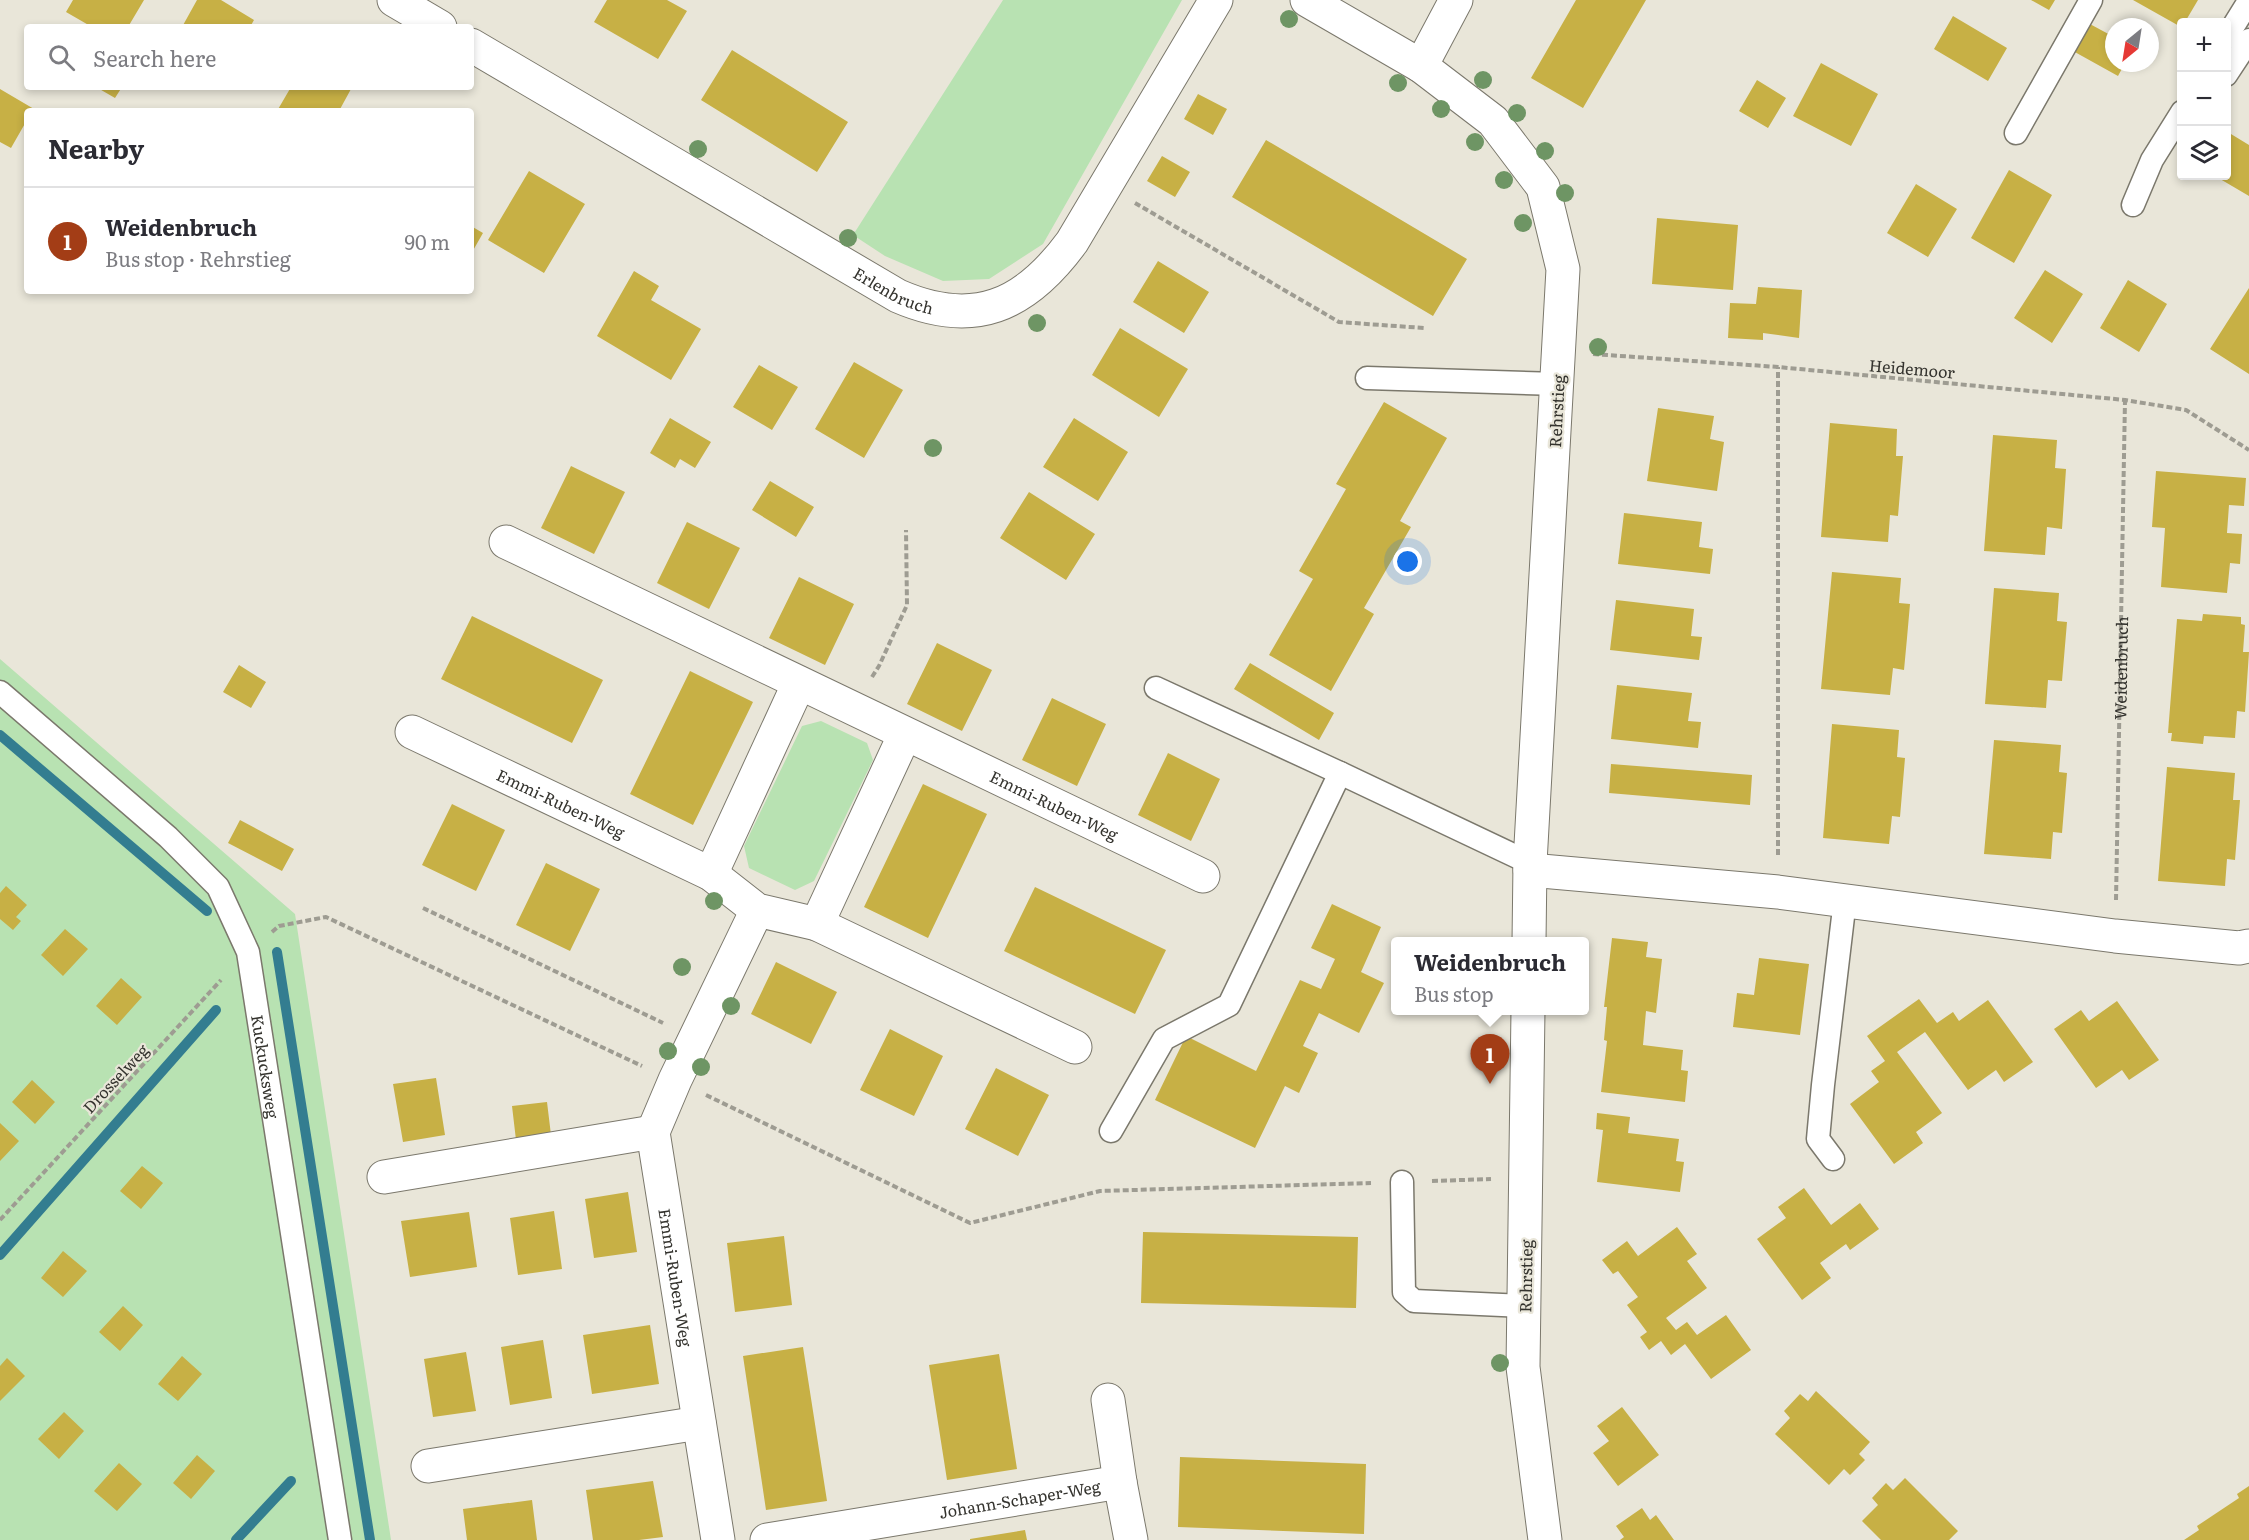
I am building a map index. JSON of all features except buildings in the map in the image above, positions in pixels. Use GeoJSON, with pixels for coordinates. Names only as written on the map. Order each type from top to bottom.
{"type":"FeatureCollection","features":[{"type":"Feature","properties":{"kind":"street"},"geometry":{"type":"LineString","coordinates":[[394,0],[435,24]]}},
{"type":"Feature","properties":{"kind":"street","name":"Erlenbruch"},"geometry":{"type":"LineString","coordinates":[[474,47],[898,296],[944,311],[972,312],[990,308],[1026,290],[1055,266],[1106,186],[1216,0]]}},
{"type":"Feature","properties":{"kind":"street","name":"Rehrstieg"},"geometry":{"type":"LineString","coordinates":[[1307,0],[1421,66],[1493,122],[1543,187],[1563,269],[1530,867],[1529,937]]}},
{"type":"Feature","properties":{"kind":"street"},"geometry":{"type":"LineString","coordinates":[[1421,66],[1456,0]]}},
{"type":"Feature","properties":{"kind":"street","name":"Emmi-Ruben-Weg"},"geometry":{"type":"LineString","coordinates":[[506,542],[1203,876]]}},
{"type":"Feature","properties":{"kind":"street"},"geometry":{"type":"LineString","coordinates":[[711,874],[799,682]]}},
{"type":"Feature","properties":{"kind":"street","name":"Emmi-Ruben-Weg"},"geometry":{"type":"LineString","coordinates":[[412,732],[711,874],[757,910],[817,924],[1075,1047]]}},
{"type":"Feature","properties":{"kind":"street"},"geometry":{"type":"LineString","coordinates":[[817,924],[906,734]]}},
{"type":"Feature","properties":{"kind":"street"},"geometry":{"type":"LineString","coordinates":[[1530,867],[1778,892],[2115,936],[2239,948],[2249,946]]}},
{"type":"Feature","properties":{"kind":"street"},"geometry":{"type":"LineString","coordinates":[[384,1176],[653,1132],[675,1080],[757,910]]}},
{"type":"Feature","properties":{"kind":"street","name":"Rehrstieg"},"geometry":{"type":"LineString","coordinates":[[1528,1015],[1524,1367],[1545,1540]]}},
{"type":"Feature","properties":{"kind":"street","name":"Emmi-Ruben-Weg"},"geometry":{"type":"LineString","coordinates":[[653,1132],[718,1540]]}},
{"type":"Feature","properties":{"kind":"street","name":"Johann-Schaper-Weg"},"geometry":{"type":"LineString","coordinates":[[1108,1400],[1131,1540]]}},
{"type":"Feature","properties":{"kind":"street"},"geometry":{"type":"LineString","coordinates":[[428,1466],[699,1423]]}},
{"type":"Feature","properties":{"kind":"street","name":"Johann-Schaper-Weg"},"geometry":{"type":"LineString","coordinates":[[767,1540],[1120,1482]]}},
{"type":"Feature","properties":{"kind":"lane"},"geometry":{"type":"LineString","coordinates":[[2016,133],[2091,0]]}},
{"type":"Feature","properties":{"kind":"lane"},"geometry":{"type":"LineString","coordinates":[[2231,30],[2249,1]]}},
{"type":"Feature","properties":{"kind":"lane"},"geometry":{"type":"LineString","coordinates":[[2228,72],[2249,40]]}},
{"type":"Feature","properties":{"kind":"lane"},"geometry":{"type":"LineString","coordinates":[[2133,205],[2152,160],[2177,119]]}},
{"type":"Feature","properties":{"kind":"lane"},"geometry":{"type":"LineString","coordinates":[[1367,378],[1558,384]]}},
{"type":"Feature","properties":{"kind":"lane"},"geometry":{"type":"LineString","coordinates":[[1156,688],[1340,773],[1530,867]]}},
{"type":"Feature","properties":{"kind":"lane","name":"Kuckucksweg"},"geometry":{"type":"LineString","coordinates":[[0,692],[168,837],[218,887],[248,952],[340,1540]]}},
{"type":"Feature","properties":{"kind":"lane"},"geometry":{"type":"LineString","coordinates":[[1111,1131],[1164,1039],[1229,1005],[1340,773]]}},
{"type":"Feature","properties":{"kind":"lane"},"geometry":{"type":"LineString","coordinates":[[1833,1160],[1818,1139],[1845,900]]}},
{"type":"Feature","properties":{"kind":"lane"},"geometry":{"type":"LineString","coordinates":[[1402,1182],[1404,1292],[1414,1301],[1524,1306]]}},
{"type":"Feature","properties":{"kind":"path"},"geometry":{"type":"LineString","coordinates":[[1106,186],[1339,322],[1424,328]]}},
{"type":"Feature","properties":{"kind":"path","name":"Heidemoor"},"geometry":{"type":"LineString","coordinates":[[1560,351],[1778,367],[2125,400],[2186,410],[2249,450]]}},
{"type":"Feature","properties":{"kind":"path"},"geometry":{"type":"LineString","coordinates":[[1778,367],[1778,892]]}},
{"type":"Feature","properties":{"kind":"path","name":"Weidenbruch"},"geometry":{"type":"LineString","coordinates":[[2115,936],[2125,400]]}},
{"type":"Feature","properties":{"kind":"path"},"geometry":{"type":"LineString","coordinates":[[852,708],[879,666],[907,605],[906,530]]}},
{"type":"Feature","properties":{"kind":"path"},"geometry":{"type":"LineString","coordinates":[[423,908],[696,1038]]}},
{"type":"Feature","properties":{"kind":"path","name":"Drosselweg"},"geometry":{"type":"LineString","coordinates":[[0,1220],[248,952],[279,926],[326,917],[675,1080],[970,1223],[1100,1191],[1526,1178]]}},
{"type":"Feature","properties":{"kind":"green space"},"geometry":{"type":"Polygon","coordinates":[[[1003,0],[1182,0],[1043,244],[989,279],[943,281],[885,256],[853,235],[1003,0]]]}},
{"type":"Feature","properties":{"kind":"green space"},"geometry":{"type":"Polygon","coordinates":[[[0,659],[295,914],[391,1540],[0,1540],[0,659]]]}},
{"type":"Feature","properties":{"kind":"green space"},"geometry":{"type":"Polygon","coordinates":[[[821,721],[867,743],[873,760],[814,881],[795,890],[749,868],[744,846],[802,726],[821,721]]]}},
{"type":"Feature","properties":{"kind":"waterway"},"geometry":{"type":"LineString","coordinates":[[0,735],[207,911]]}},
{"type":"Feature","properties":{"kind":"waterway"},"geometry":{"type":"LineString","coordinates":[[277,952],[370,1540]]}},
{"type":"Feature","properties":{"kind":"waterway"},"geometry":{"type":"LineString","coordinates":[[0,1255],[216,1010]]}},
{"type":"Feature","properties":{"kind":"waterway"},"geometry":{"type":"LineString","coordinates":[[236,1540],[291,1481]]}},
{"type":"Feature","properties":{"kind":"place","name":"Weidenbruch"},"geometry":{"type":"Point","coordinates":[1490,1084]}}]}
